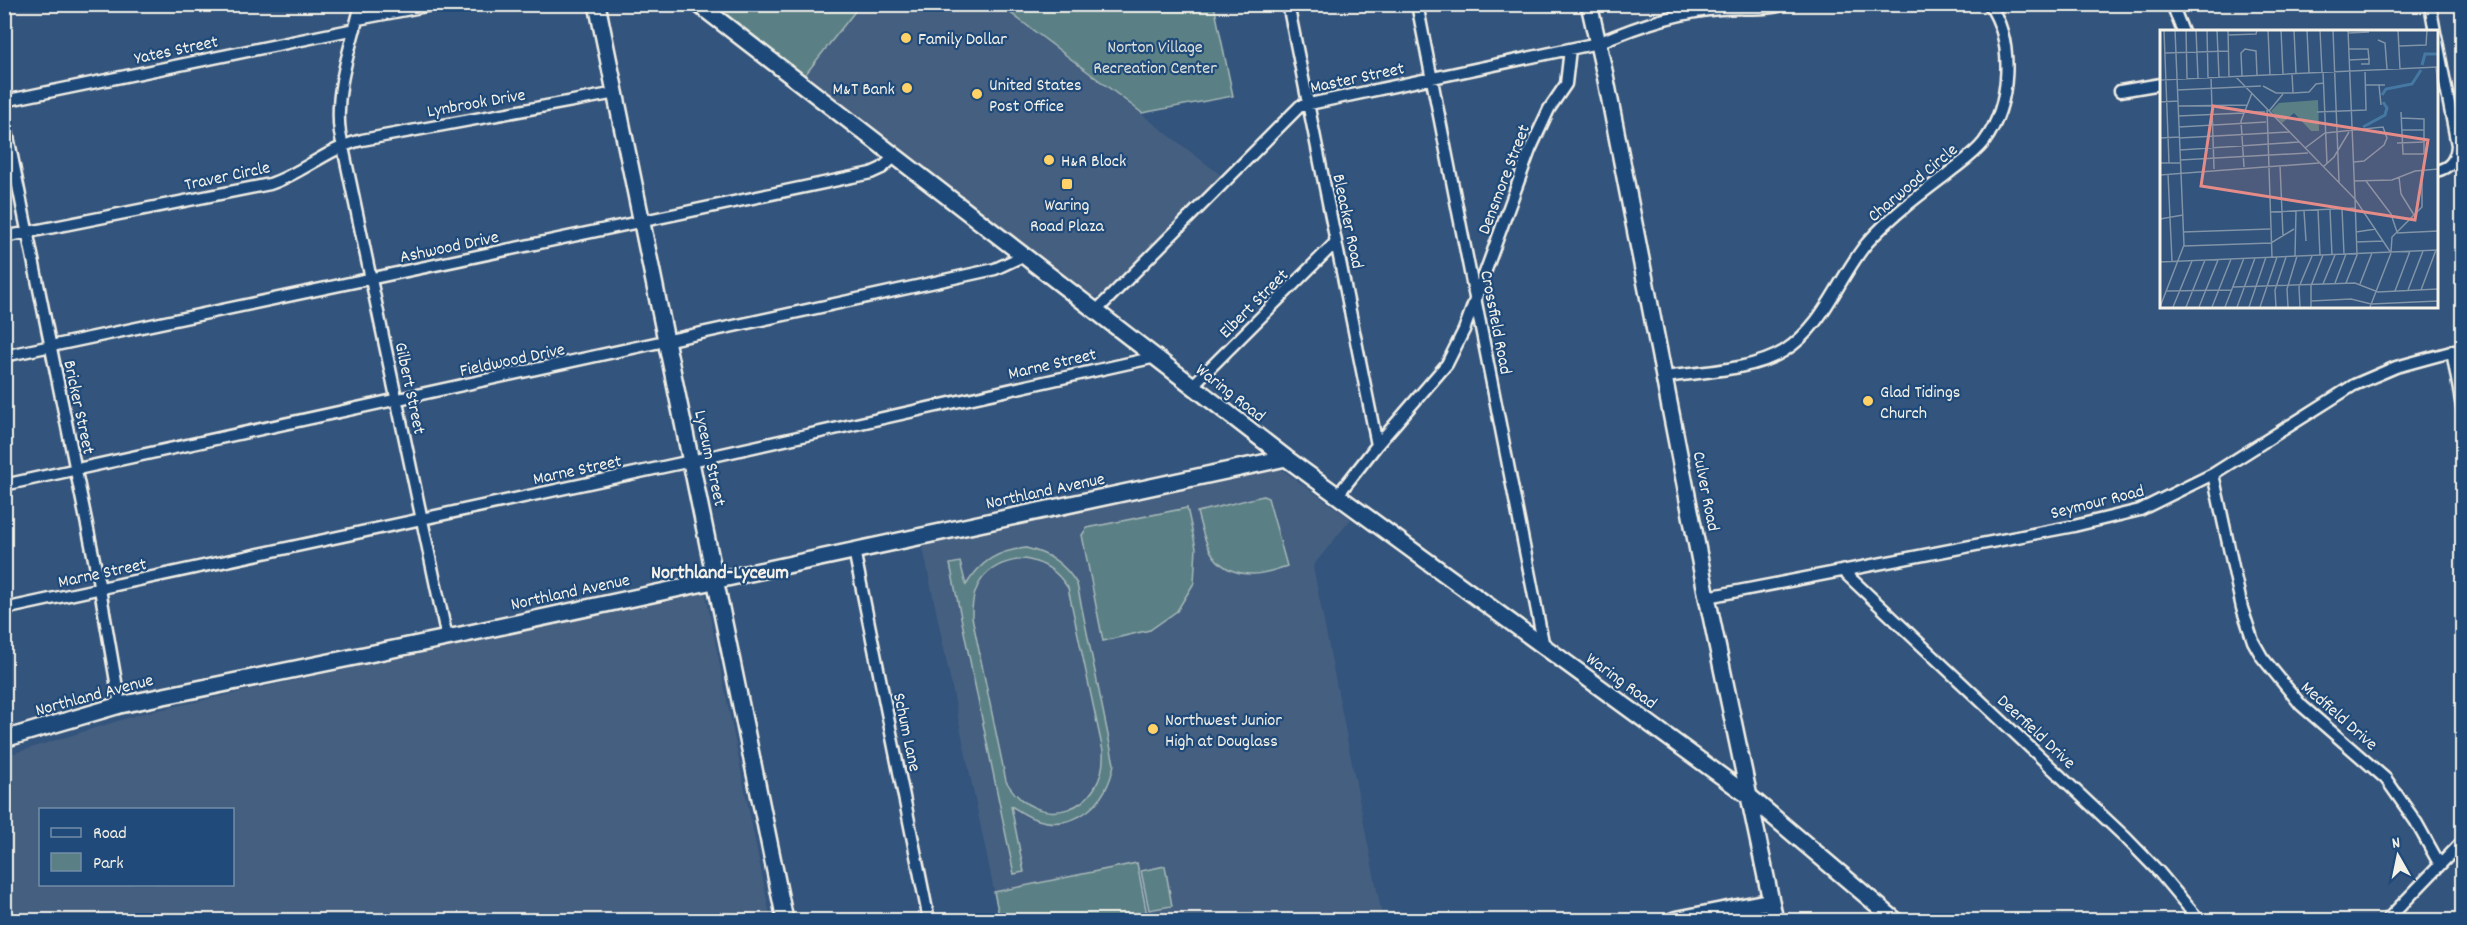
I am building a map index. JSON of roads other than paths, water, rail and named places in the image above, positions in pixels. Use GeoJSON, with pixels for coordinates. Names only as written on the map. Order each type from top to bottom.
{"type":"FeatureCollection","features":[{"type":"Feature","properties":{"kind":"street"},"geometry":{"type":"LineString","coordinates":[[343,146],[338,119],[339,103],[361,4]]}},
{"type":"Feature","properties":{"kind":"street","name":"Yates Street"},"geometry":{"type":"LineString","coordinates":[[4,100],[356,24],[436,4]]}},
{"type":"Feature","properties":{"kind":"street","name":"Lyceum Street"},"geometry":{"type":"LineString","coordinates":[[597,4],[785,921]]}},
{"type":"Feature","properties":{"kind":"street","name":"Waring Road"},"geometry":{"type":"LineString","coordinates":[[698,4],[1286,458],[1750,797]]}},
{"type":"Feature","properties":{"kind":"street","name":"Bleacker Road"},"geometry":{"type":"LineString","coordinates":[[1288,4],[1377,445]]}},
{"type":"Feature","properties":{"kind":"street","name":"Crossfield Road"},"geometry":{"type":"LineString","coordinates":[[1417,4],[1544,647]]}},
{"type":"Feature","properties":{"kind":"street","name":"Culver Road"},"geometry":{"type":"LineString","coordinates":[[1589,4],[1707,597],[1775,921]]}},
{"type":"Feature","properties":{"kind":"street"},"geometry":{"type":"LineString","coordinates":[[1598,43],[1642,25],[1687,14],[1785,4]]}},
{"type":"Feature","properties":{"kind":"street","name":"Charwood Circle"},"geometry":{"type":"LineString","coordinates":[[1665,378],[1744,365],[1765,360],[1784,351],[1816,322],[1853,261],[1886,223],[1984,142],[1996,119],[2001,103],[2008,64],[2007,50],[1989,4]]}},
{"type":"Feature","properties":{"kind":"street"},"geometry":{"type":"LineString","coordinates":[[2172,4],[2182,30]]}},
{"type":"Feature","properties":{"kind":"street"},"geometry":{"type":"LineString","coordinates":[[2430,4],[2432,30]]}},
{"type":"Feature","properties":{"kind":"street","name":"Master Street"},"geometry":{"type":"LineString","coordinates":[[1096,311],[1298,108],[1598,43]]}},
{"type":"Feature","properties":{"kind":"street","name":"Densmore Street"},"geometry":{"type":"LineString","coordinates":[[1337,496],[1377,445],[1447,364],[1464,330],[1530,150],[1550,109],[1566,84],[1570,49]]}},
{"type":"Feature","properties":{"kind":"street"},"geometry":{"type":"LineString","coordinates":[[2437,55],[2457,145],[2454,160],[2437,171]]}},
{"type":"Feature","properties":{"kind":"street"},"geometry":{"type":"LineString","coordinates":[[2120,92],[2160,84]]}},
{"type":"Feature","properties":{"kind":"street","name":"Lynbrook Drive"},"geometry":{"type":"LineString","coordinates":[[343,146],[362,140],[616,93]]}},
{"type":"Feature","properties":{"kind":"street","name":"Bricker Street"},"geometry":{"type":"LineString","coordinates":[[4,117],[100,589],[120,705]]}},
{"type":"Feature","properties":{"kind":"street","name":"Traver Circle"},"geometry":{"type":"LineString","coordinates":[[4,237],[270,184],[299,171],[343,146]]}},
{"type":"Feature","properties":{"kind":"street","name":"Gilbert Street"},"geometry":{"type":"LineString","coordinates":[[343,146],[447,638]]}},
{"type":"Feature","properties":{"kind":"street","name":"Ashwood Drive"},"geometry":{"type":"LineString","coordinates":[[4,356],[642,223],[871,172],[882,168],[894,157]]}},
{"type":"Feature","properties":{"kind":"street","name":"Elbert Street"},"geometry":{"type":"LineString","coordinates":[[1192,387],[1336,242]]}},
{"type":"Feature","properties":{"kind":"street","name":"Fieldwood Drive"},"geometry":{"type":"LineString","coordinates":[[4,486],[995,269],[1023,256]]}},
{"type":"Feature","properties":{"kind":"street"},"geometry":{"type":"LineString","coordinates":[[2457,350],[2463,407]]}},
{"type":"Feature","properties":{"kind":"street","name":"Seymour Road"},"geometry":{"type":"LineString","coordinates":[[1707,597],[1844,572],[2120,516],[2162,501],[2213,474],[2354,385],[2396,367],[2457,350]]}},
{"type":"Feature","properties":{"kind":"street","name":"Marne Street"},"geometry":{"type":"LineString","coordinates":[[4,609],[691,461],[1156,357]]}},
{"type":"Feature","properties":{"kind":"street","name":"Northland Avenue"},"geometry":{"type":"LineString","coordinates":[[4,739],[120,705],[447,638],[1286,458]]}},
{"type":"Feature","properties":{"kind":"street","name":"Medfield Drive"},"geometry":{"type":"LineString","coordinates":[[2213,474],[2242,608],[2253,641],[2262,657],[2301,705],[2386,779],[2403,801],[2440,866]]}},
{"type":"Feature","properties":{"kind":"street","name":"Schum Lane"},"geometry":{"type":"LineString","coordinates":[[854,550],[929,921]]}},
{"type":"Feature","properties":{"kind":"street","name":"Deerfield Drive"},"geometry":{"type":"LineString","coordinates":[[1844,572],[2126,838],[2166,880],[2199,921]]}},
{"type":"Feature","properties":{"kind":"street"},"geometry":{"type":"LineString","coordinates":[[1750,797],[1895,921]]}},
{"type":"Feature","properties":{"kind":"street"},"geometry":{"type":"LineString","coordinates":[[2387,921],[2463,842]]}},
{"type":"Feature","properties":{"kind":"street"},"geometry":{"type":"LineString","coordinates":[[1674,921],[1771,901]]}},
{"type":"Feature","properties":{"kind":"place","name":"Family Dollar"},"geometry":{"type":"Point","coordinates":[906,38]}},
{"type":"Feature","properties":{"kind":"place","name":"M&T Bank"},"geometry":{"type":"Point","coordinates":[907,88]}},
{"type":"Feature","properties":{"kind":"place","name":"United States Post Office"},"geometry":{"type":"Point","coordinates":[977,94]}},
{"type":"Feature","properties":{"kind":"place","name":"H&R Block"},"geometry":{"type":"Point","coordinates":[1049,160]}},
{"type":"Feature","properties":{"kind":"place","name":"Waring Road Plaza"},"geometry":{"type":"Point","coordinates":[1067,184]}},
{"type":"Feature","properties":{"kind":"place","name":"Glad Tidings Church"},"geometry":{"type":"Point","coordinates":[1868,401]}},
{"type":"Feature","properties":{"kind":"place","name":"Northwest Junior High at Douglass"},"geometry":{"type":"Point","coordinates":[1153,729]}},
{"type":"Feature","properties":{"kind":"district","name":"Northland-Lyceum"},"geometry":{"type":"Point","coordinates":[720,571]}},
{"type":"Feature","properties":{"kind":"park label","name":"Norton Village Recreation Center"},"geometry":{"type":"Point","coordinates":[1155,56]}}]}
